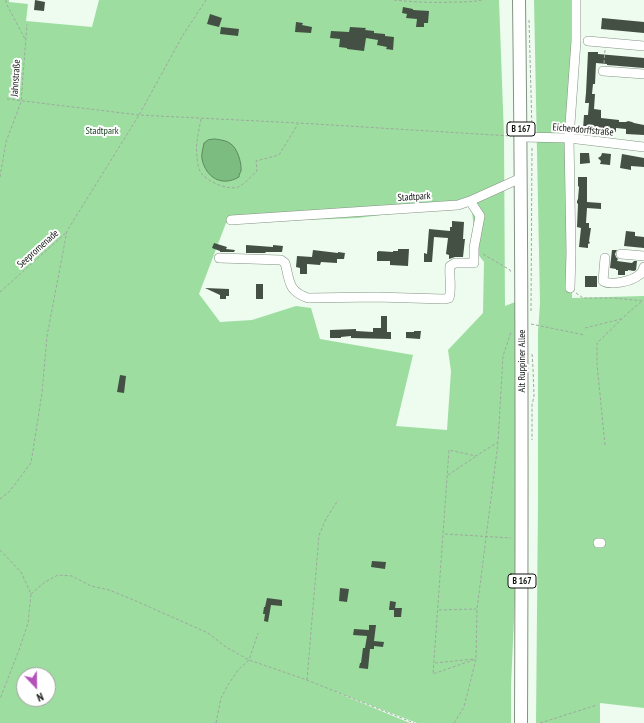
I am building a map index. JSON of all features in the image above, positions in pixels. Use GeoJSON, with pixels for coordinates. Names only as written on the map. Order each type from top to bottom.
{"type":"FeatureCollection","features":[{"type":"Feature","properties":{"kind":"main road","name":"Alt Ruppiner Allee"},"geometry":{"type":"LineString","coordinates":[[520,0],[522,539],[520,723]]}},
{"type":"Feature","properties":{"kind":"street"},"geometry":{"type":"LineString","coordinates":[[570,288],[571,252],[569,138],[576,41],[576,0]]}},
{"type":"Feature","properties":{"kind":"street"},"geometry":{"type":"LineString","coordinates":[[588,41],[644,46]]}},
{"type":"Feature","properties":{"kind":"street"},"geometry":{"type":"LineString","coordinates":[[605,71],[644,74]]}},
{"type":"Feature","properties":{"kind":"street","name":"Eichendorffstraße"},"geometry":{"type":"LineString","coordinates":[[521,137],[569,138],[644,147]]}},
{"type":"Feature","properties":{"kind":"street","name":"Stadtpark"},"geometry":{"type":"LineString","coordinates":[[231,220],[458,205],[521,178]]}},
{"type":"Feature","properties":{"kind":"street"},"geometry":{"type":"LineString","coordinates":[[219,258],[281,260],[283,261],[287,270],[290,284],[299,295],[308,298],[376,297],[444,299],[448,298],[450,294],[450,266],[455,263],[474,263],[474,248],[480,216],[470,201]]}},
{"type":"Feature","properties":{"kind":"street"},"geometry":{"type":"LineString","coordinates":[[621,254],[644,256]]}},
{"type":"Feature","properties":{"kind":"street"},"geometry":{"type":"LineString","coordinates":[[605,258],[603,281],[608,284],[633,279],[641,274],[644,267]]}},
{"type":"Feature","properties":{"kind":"path"},"geometry":{"type":"LineString","coordinates":[[6,0],[6,3],[25,39]]}},
{"type":"Feature","properties":{"kind":"path"},"geometry":{"type":"LineString","coordinates":[[0,499],[10,491],[31,463],[42,393],[47,336],[67,231],[139,116],[183,35],[206,0]]}},
{"type":"Feature","properties":{"kind":"path"},"geometry":{"type":"LineString","coordinates":[[394,0],[434,3],[475,2],[482,0]]}},
{"type":"Feature","properties":{"kind":"path","name":"Jahnstraße"},"geometry":{"type":"LineString","coordinates":[[0,177],[6,142],[21,102],[27,24]]}},
{"type":"Feature","properties":{"kind":"path"},"geometry":{"type":"LineString","coordinates":[[605,42],[603,68],[605,71]]}},
{"type":"Feature","properties":{"kind":"path"},"geometry":{"type":"LineString","coordinates":[[7,100],[139,116],[298,123],[521,137]]}},
{"type":"Feature","properties":{"kind":"path"},"geometry":{"type":"LineString","coordinates":[[202,118],[197,155],[200,171],[210,181],[222,187],[237,188],[257,171],[256,161],[278,155],[298,123]]}},
{"type":"Feature","properties":{"kind":"path","name":"Seepromenade"},"geometry":{"type":"LineString","coordinates":[[0,292],[67,231]]}},
{"type":"Feature","properties":{"kind":"path"},"geometry":{"type":"LineString","coordinates":[[474,248],[510,270],[512,274]]}},
{"type":"Feature","properties":{"kind":"path"},"geometry":{"type":"LineString","coordinates":[[570,288],[583,298],[614,298],[644,302]]}},
{"type":"Feature","properties":{"kind":"path"},"geometry":{"type":"LineString","coordinates":[[605,444],[597,364],[597,343],[622,318],[641,302]]}},
{"type":"Feature","properties":{"kind":"path"},"geometry":{"type":"LineString","coordinates":[[584,328],[622,318]]}},
{"type":"Feature","properties":{"kind":"path"},"geometry":{"type":"LineString","coordinates":[[531,324],[585,335]]}},
{"type":"Feature","properties":{"kind":"path"},"geometry":{"type":"LineString","coordinates":[[454,723],[464,707],[476,659],[476,609],[498,442],[503,356],[510,340],[513,326]]}},
{"type":"Feature","properties":{"kind":"path"},"geometry":{"type":"LineString","coordinates":[[447,475],[498,442]]}},
{"type":"Feature","properties":{"kind":"path"},"geometry":{"type":"LineString","coordinates":[[476,456],[449,450],[434,674],[476,659]]}},
{"type":"Feature","properties":{"kind":"path"},"geometry":{"type":"LineString","coordinates":[[307,680],[319,536],[326,518],[338,500]]}},
{"type":"Feature","properties":{"kind":"path"},"geometry":{"type":"LineString","coordinates":[[444,534],[522,539]]}},
{"type":"Feature","properties":{"kind":"path"},"geometry":{"type":"LineString","coordinates":[[0,550],[21,572],[31,594],[28,623],[0,699]]}},
{"type":"Feature","properties":{"kind":"path"},"geometry":{"type":"LineString","coordinates":[[31,594],[45,582],[58,575],[72,576],[91,586],[109,590],[208,633],[226,647],[249,660],[307,680],[414,723]]}},
{"type":"Feature","properties":{"kind":"path"},"geometry":{"type":"LineString","coordinates":[[438,610],[476,609]]}},
{"type":"Feature","properties":{"kind":"path"},"geometry":{"type":"LineString","coordinates":[[216,723],[221,698],[238,670],[249,660],[258,633]]}},
{"type":"Feature","properties":{"kind":"path"},"geometry":{"type":"LineString","coordinates":[[434,663],[476,659]]}},
{"type":"Feature","properties":{"kind":"path"},"geometry":{"type":"LineString","coordinates":[[540,723],[597,705]]}},
{"type":"Feature","properties":{"kind":"green space"},"geometry":{"type":"Polygon","coordinates":[[[0,0],[9,0],[9,2],[28,4],[26,21],[92,27],[99,0],[499,0],[504,136],[505,306],[520,300],[518,534],[511,685],[511,723],[417,723],[331,690],[410,723],[0,723],[0,0]],[[471,204],[357,218],[226,223],[199,294],[220,322],[252,320],[296,306],[311,308],[320,339],[413,355],[396,426],[447,430],[451,371],[448,350],[483,313],[484,262],[477,253],[471,204]]]}},
{"type":"Feature","properties":{"kind":"green space"},"geometry":{"type":"Polygon","coordinates":[[[534,0],[576,0],[572,298],[644,296],[644,708],[600,703],[600,723],[536,723],[538,332],[540,303],[534,0]]]}},
{"type":"Feature","properties":{"kind":"shaded area"},"geometry":{"type":"Polygon","coordinates":[[[208,140],[223,140],[231,144],[235,149],[241,164],[239,177],[233,180],[221,181],[211,176],[207,171],[202,157],[204,143],[208,140]]]}},
{"type":"Feature","properties":{"kind":"building"},"geometry":{"type":"Polygon","coordinates":[[[35,0],[45,2],[44,11],[34,10],[35,0]]]}},
{"type":"Feature","properties":{"kind":"building"},"geometry":{"type":"Polygon","coordinates":[[[403,7],[413,10],[429,11],[428,23],[424,23],[424,27],[416,27],[417,19],[406,18],[407,14],[402,13],[403,7]]]}},
{"type":"Feature","properties":{"kind":"building"},"geometry":{"type":"Polygon","coordinates":[[[210,14],[222,18],[219,27],[207,24],[210,14]]]}},
{"type":"Feature","properties":{"kind":"building"},"geometry":{"type":"Polygon","coordinates":[[[602,18],[644,22],[644,33],[601,29],[602,18]]]}},
{"type":"Feature","properties":{"kind":"building"},"geometry":{"type":"Polygon","coordinates":[[[296,22],[312,27],[311,33],[295,32],[296,22]]]}},
{"type":"Feature","properties":{"kind":"building"},"geometry":{"type":"Polygon","coordinates":[[[221,27],[239,29],[238,36],[220,34],[221,27]]]}},
{"type":"Feature","properties":{"kind":"building"},"geometry":{"type":"Polygon","coordinates":[[[350,27],[366,28],[365,30],[374,31],[374,33],[394,37],[393,50],[377,45],[378,40],[366,38],[364,51],[347,49],[339,47],[340,39],[330,38],[331,31],[349,32],[350,27]]]}},
{"type":"Feature","properties":{"kind":"building"},"geometry":{"type":"Polygon","coordinates":[[[588,52],[644,58],[644,68],[596,63],[595,84],[593,84],[592,94],[595,94],[594,109],[601,110],[601,118],[619,120],[619,122],[628,121],[644,125],[644,135],[626,134],[626,129],[616,128],[616,132],[583,129],[584,115],[588,115],[589,103],[585,103],[588,52]]]}},
{"type":"Feature","properties":{"kind":"building"},"geometry":{"type":"Polygon","coordinates":[[[580,153],[589,153],[590,163],[580,164],[580,153]]]}},
{"type":"Feature","properties":{"kind":"building"},"geometry":{"type":"Polygon","coordinates":[[[602,153],[611,154],[610,165],[600,164],[601,161],[598,158],[602,153]]]}},
{"type":"Feature","properties":{"kind":"building"},"geometry":{"type":"Polygon","coordinates":[[[622,154],[644,158],[644,167],[631,166],[631,170],[620,168],[622,154]]]}},
{"type":"Feature","properties":{"kind":"building"},"geometry":{"type":"Polygon","coordinates":[[[578,177],[587,177],[587,202],[601,203],[601,209],[587,208],[586,223],[589,223],[589,228],[591,228],[590,243],[588,244],[588,248],[579,247],[581,228],[577,227],[578,177]]]}},
{"type":"Feature","properties":{"kind":"building"},"geometry":{"type":"Polygon","coordinates":[[[452,221],[464,222],[463,239],[465,239],[463,257],[449,259],[449,255],[446,254],[448,238],[434,237],[432,262],[424,262],[424,253],[427,254],[429,229],[450,231],[452,221]]]}},
{"type":"Feature","properties":{"kind":"building"},"geometry":{"type":"Polygon","coordinates":[[[626,231],[635,232],[635,236],[644,237],[644,248],[624,246],[626,231]]]}},
{"type":"Feature","properties":{"kind":"building"},"geometry":{"type":"Polygon","coordinates":[[[214,243],[227,247],[226,249],[235,250],[234,252],[220,252],[212,248],[214,243]]]}},
{"type":"Feature","properties":{"kind":"building"},"geometry":{"type":"Polygon","coordinates":[[[246,245],[273,247],[273,245],[283,246],[282,252],[246,253],[246,245]]]}},
{"type":"Feature","properties":{"kind":"building"},"geometry":{"type":"Polygon","coordinates":[[[398,249],[409,249],[408,266],[390,265],[390,261],[377,261],[378,251],[393,252],[398,251],[398,249]]]}},
{"type":"Feature","properties":{"kind":"building"},"geometry":{"type":"Polygon","coordinates":[[[313,250],[345,253],[344,259],[337,259],[337,263],[321,262],[320,265],[307,264],[307,274],[300,274],[300,268],[296,267],[297,256],[312,257],[313,250]]]}},
{"type":"Feature","properties":{"kind":"building"},"geometry":{"type":"Polygon","coordinates":[[[612,250],[617,250],[615,254],[618,259],[617,261],[632,263],[637,261],[636,270],[628,270],[625,271],[625,275],[618,275],[618,270],[610,268],[612,250]]]}},
{"type":"Feature","properties":{"kind":"building"},"geometry":{"type":"Polygon","coordinates":[[[585,276],[597,276],[597,287],[585,287],[585,276]]]}},
{"type":"Feature","properties":{"kind":"building"},"geometry":{"type":"Polygon","coordinates":[[[256,284],[263,284],[263,299],[256,299],[256,284]]]}},
{"type":"Feature","properties":{"kind":"building"},"geometry":{"type":"Polygon","coordinates":[[[205,288],[229,289],[229,296],[226,296],[226,299],[220,299],[220,295],[205,288]]]}},
{"type":"Feature","properties":{"kind":"building"},"geometry":{"type":"Polygon","coordinates":[[[381,316],[387,316],[387,332],[391,332],[391,339],[351,338],[351,336],[330,338],[330,330],[356,329],[356,331],[373,332],[373,328],[381,328],[381,316]]]}},
{"type":"Feature","properties":{"kind":"building"},"geometry":{"type":"Polygon","coordinates":[[[421,331],[420,339],[406,338],[406,332],[421,331]]]}},
{"type":"Feature","properties":{"kind":"building"},"geometry":{"type":"Polygon","coordinates":[[[120,375],[126,376],[124,393],[117,392],[120,375]]]}},
{"type":"Feature","properties":{"kind":"building"},"geometry":{"type":"Polygon","coordinates":[[[372,561],[386,562],[385,569],[371,567],[372,561]]]}},
{"type":"Feature","properties":{"kind":"building"},"geometry":{"type":"Polygon","coordinates":[[[340,588],[349,589],[347,602],[339,601],[340,588]]]}},
{"type":"Feature","properties":{"kind":"building"},"geometry":{"type":"Polygon","coordinates":[[[267,598],[282,600],[282,606],[271,605],[268,622],[264,621],[265,614],[263,614],[267,598]]]}},
{"type":"Feature","properties":{"kind":"building"},"geometry":{"type":"Polygon","coordinates":[[[390,601],[396,602],[395,608],[402,608],[401,617],[394,617],[394,610],[389,610],[390,601]]]}},
{"type":"Feature","properties":{"kind":"building"},"geometry":{"type":"Polygon","coordinates":[[[369,625],[376,625],[374,641],[384,642],[383,647],[374,646],[374,649],[370,649],[368,669],[359,668],[367,636],[353,635],[354,629],[369,630],[369,625]]]}}]}
